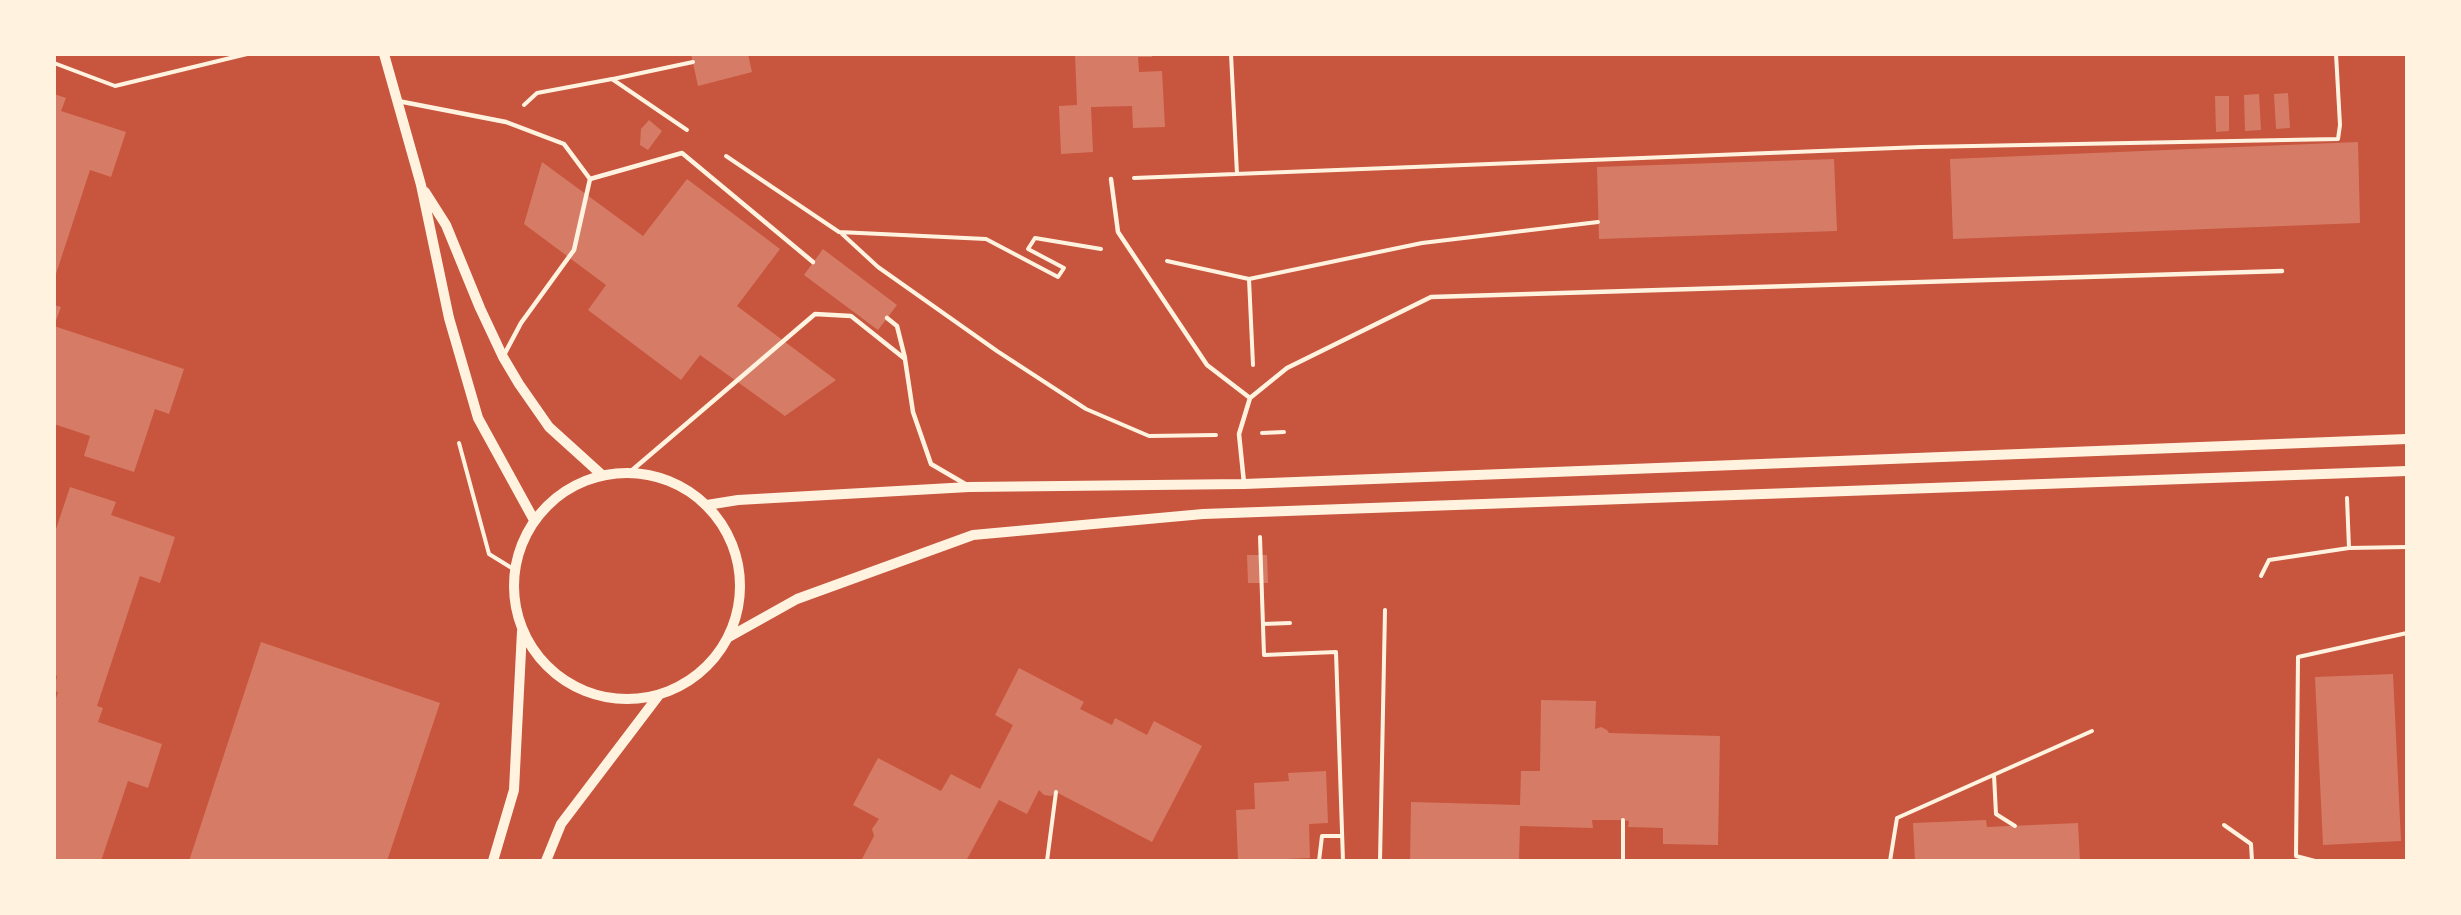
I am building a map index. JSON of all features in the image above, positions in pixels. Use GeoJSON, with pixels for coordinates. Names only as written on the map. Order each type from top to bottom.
{"type":"FeatureCollection","features":[{"type":"Feature","properties":{"kind":"street"},"geometry":{"type":"LineString","coordinates":[[384,54],[421,185],[448,318],[478,418],[534,520]]}},
{"type":"Feature","properties":{"kind":"street"},"geometry":{"type":"LineString","coordinates":[[421,185],[446,225],[503,357],[549,427],[602,475]]}},
{"type":"Feature","properties":{"kind":"street"},"geometry":{"type":"LineString","coordinates":[[707,505],[738,500],[969,487],[1244,484],[2405,437]]}},
{"type":"Feature","properties":{"kind":"street"},"geometry":{"type":"LineString","coordinates":[[729,637],[797,599],[973,535],[1203,514],[2407,471]]}},
{"type":"Feature","properties":{"kind":"street"},"geometry":{"type":"LineString","coordinates":[[630,472],[658,476],[684,487],[707,505],[728,533],[739,567],[739,603],[729,637],[716,657],[699,674],[659,695],[627,700],[594,695],[564,681],[540,659],[522,630],[514,601],[515,570],[522,544],[534,520],[553,500],[576,484],[602,475],[630,472]]}},
{"type":"Feature","properties":{"kind":"street"},"geometry":{"type":"LineString","coordinates":[[493,861],[514,790],[522,630]]}},
{"type":"Feature","properties":{"kind":"street"},"geometry":{"type":"LineString","coordinates":[[546,861],[561,824],[659,695]]}},
{"type":"Feature","properties":{"kind":"lane"},"geometry":{"type":"LineString","coordinates":[[396,101],[506,122],[564,144],[590,179],[574,250],[521,323],[503,357]]}},
{"type":"Feature","properties":{"kind":"lane"},"geometry":{"type":"LineString","coordinates":[[590,179],[682,153],[813,262]]}},
{"type":"Feature","properties":{"kind":"lane"},"geometry":{"type":"LineString","coordinates":[[1111,179],[1119,232],[1207,366],[1250,398]]}},
{"type":"Feature","properties":{"kind":"lane"},"geometry":{"type":"LineString","coordinates":[[1244,484],[1239,434],[1250,398],[1287,368],[1431,297],[2282,271]]}},
{"type":"Feature","properties":{"kind":"lane"},"geometry":{"type":"LineString","coordinates":[[630,472],[815,314],[851,316],[905,359]]}},
{"type":"Feature","properties":{"kind":"lane"},"geometry":{"type":"LineString","coordinates":[[887,318],[897,326],[905,359],[913,412],[931,464],[969,487]]}},
{"type":"Feature","properties":{"kind":"path"},"geometry":{"type":"LineString","coordinates":[[54,63],[115,86],[247,54]]}},
{"type":"Feature","properties":{"kind":"path"},"geometry":{"type":"LineString","coordinates":[[1231,54],[1237,174]]}},
{"type":"Feature","properties":{"kind":"path"},"geometry":{"type":"LineString","coordinates":[[1111,179],[1921,147],[2338,139],[2340,125],[2336,54]]}},
{"type":"Feature","properties":{"kind":"path"},"geometry":{"type":"LineString","coordinates":[[506,122],[537,93],[693,62]]}},
{"type":"Feature","properties":{"kind":"path"},"geometry":{"type":"LineString","coordinates":[[612,79],[691,132]]}},
{"type":"Feature","properties":{"kind":"path"},"geometry":{"type":"LineString","coordinates":[[721,152],[839,232],[878,267],[997,351],[1086,410],[1149,436],[1220,435]]}},
{"type":"Feature","properties":{"kind":"path"},"geometry":{"type":"LineString","coordinates":[[1023,259],[1035,238],[1135,254],[1249,279],[1422,243],[1598,222]]}},
{"type":"Feature","properties":{"kind":"path"},"geometry":{"type":"LineString","coordinates":[[839,232],[986,239],[1058,277],[1064,268],[1028,249]]}},
{"type":"Feature","properties":{"kind":"path"},"geometry":{"type":"LineString","coordinates":[[1249,279],[1253,374]]}},
{"type":"Feature","properties":{"kind":"path"},"geometry":{"type":"LineString","coordinates":[[1256,434],[1284,432]]}},
{"type":"Feature","properties":{"kind":"path"},"geometry":{"type":"LineString","coordinates":[[2346,473],[2349,548]]}},
{"type":"Feature","properties":{"kind":"path"},"geometry":{"type":"LineString","coordinates":[[1259,529],[1264,655],[1336,652],[1343,861],[1365,861]]}},
{"type":"Feature","properties":{"kind":"path"},"geometry":{"type":"LineString","coordinates":[[2261,576],[2269,560],[2349,548],[2407,546]]}},
{"type":"Feature","properties":{"kind":"path"},"geometry":{"type":"LineString","coordinates":[[1380,861],[1385,610]]}},
{"type":"Feature","properties":{"kind":"path"},"geometry":{"type":"LineString","coordinates":[[1263,624],[1290,623]]}},
{"type":"Feature","properties":{"kind":"path"},"geometry":{"type":"LineString","coordinates":[[2315,861],[2296,856],[2298,657],[2407,633]]}},
{"type":"Feature","properties":{"kind":"path"},"geometry":{"type":"LineString","coordinates":[[1890,861],[1897,818],[2092,731]]}},
{"type":"Feature","properties":{"kind":"path"},"geometry":{"type":"LineString","coordinates":[[1994,775],[1996,814],[2015,826]]}},
{"type":"Feature","properties":{"kind":"path"},"geometry":{"type":"LineString","coordinates":[[1047,861],[1056,792]]}},
{"type":"Feature","properties":{"kind":"path"},"geometry":{"type":"LineString","coordinates":[[1623,820],[1623,861]]}},
{"type":"Feature","properties":{"kind":"path"},"geometry":{"type":"LineString","coordinates":[[2224,825],[2251,844],[2252,861]]}},
{"type":"Feature","properties":{"kind":"path"},"geometry":{"type":"LineString","coordinates":[[1319,861],[1322,836],[1342,836]]}},
{"type":"Feature","properties":{"kind":"building"},"geometry":{"type":"Polygon","coordinates":[[[691,54],[748,54],[752,72],[698,86],[691,54]]]}},
{"type":"Feature","properties":{"kind":"building"},"geometry":{"type":"Polygon","coordinates":[[[1075,54],[1151,54],[1152,57],[1138,57],[1139,72],[1162,71],[1165,127],[1133,128],[1132,106],[1091,107],[1093,152],[1061,154],[1059,106],[1077,105],[1075,54]]]}},
{"type":"Feature","properties":{"kind":"building"},"geometry":{"type":"Polygon","coordinates":[[[2288,93],[2290,128],[2276,129],[2274,94],[2288,93]]]}},
{"type":"Feature","properties":{"kind":"building"},"geometry":{"type":"Polygon","coordinates":[[[54,94],[66,98],[61,111],[126,132],[111,177],[90,170],[54,280],[54,94]]]}},
{"type":"Feature","properties":{"kind":"building"},"geometry":{"type":"Polygon","coordinates":[[[2259,94],[2261,130],[2245,131],[2244,95],[2259,94]]]}},
{"type":"Feature","properties":{"kind":"building"},"geometry":{"type":"Polygon","coordinates":[[[2215,96],[2229,96],[2229,131],[2216,132],[2215,96]]]}},
{"type":"Feature","properties":{"kind":"building"},"geometry":{"type":"Polygon","coordinates":[[[649,120],[662,131],[648,150],[640,145],[641,129],[649,120]]]}},
{"type":"Feature","properties":{"kind":"building"},"geometry":{"type":"Polygon","coordinates":[[[2358,142],[2360,223],[1953,239],[1950,159],[2358,142]]]}},
{"type":"Feature","properties":{"kind":"building"},"geometry":{"type":"Polygon","coordinates":[[[1834,159],[1837,231],[1599,239],[1597,167],[1834,159]]]}},
{"type":"Feature","properties":{"kind":"building"},"geometry":{"type":"Polygon","coordinates":[[[542,162],[643,236],[687,179],[780,249],[737,306],[836,380],[785,416],[700,355],[681,380],[588,310],[606,285],[524,224],[542,162]]]}},
{"type":"Feature","properties":{"kind":"building"},"geometry":{"type":"Polygon","coordinates":[[[823,249],[897,305],[878,330],[804,275],[823,249]]]}},
{"type":"Feature","properties":{"kind":"building"},"geometry":{"type":"Polygon","coordinates":[[[54,305],[61,307],[54,326],[54,305]]]}},
{"type":"Feature","properties":{"kind":"building"},"geometry":{"type":"Polygon","coordinates":[[[54,326],[184,369],[169,414],[155,409],[134,472],[84,456],[90,436],[54,424],[54,326]]]}},
{"type":"Feature","properties":{"kind":"building"},"geometry":{"type":"Polygon","coordinates":[[[70,487],[116,502],[111,515],[175,537],[160,583],[140,576],[97,706],[103,708],[98,722],[162,744],[148,788],[128,781],[101,861],[54,861],[54,705],[58,692],[54,691],[57,676],[54,675],[54,535],[70,487]]]}},
{"type":"Feature","properties":{"kind":"building"},"geometry":{"type":"Polygon","coordinates":[[[1247,555],[1267,555],[1268,583],[1248,583],[1247,555]]]}},
{"type":"Feature","properties":{"kind":"building"},"geometry":{"type":"Polygon","coordinates":[[[261,642],[440,703],[387,861],[189,861],[261,642]]]}},
{"type":"Feature","properties":{"kind":"building"},"geometry":{"type":"Polygon","coordinates":[[[1019,668],[1084,702],[1080,709],[1112,725],[1115,718],[1147,735],[1154,721],[1202,746],[1152,842],[1056,792],[1051,796],[1044,795],[1039,790],[1027,814],[999,800],[966,861],[958,859],[957,861],[861,861],[874,836],[872,829],[879,819],[853,805],[878,758],[941,791],[951,774],[980,789],[1013,725],[995,715],[1019,668]]]}},
{"type":"Feature","properties":{"kind":"building"},"geometry":{"type":"Polygon","coordinates":[[[2393,674],[2401,841],[2323,845],[2315,677],[2393,674]]]}},
{"type":"Feature","properties":{"kind":"building"},"geometry":{"type":"Polygon","coordinates":[[[1541,700],[1596,701],[1595,729],[1601,727],[1609,733],[1720,736],[1718,845],[1663,844],[1663,828],[1628,827],[1629,821],[1623,820],[1592,820],[1593,828],[1520,826],[1519,859],[1410,861],[1411,802],[1520,805],[1521,771],[1540,771],[1541,700]]]}},
{"type":"Feature","properties":{"kind":"building"},"geometry":{"type":"Polygon","coordinates":[[[1326,771],[1328,823],[1309,824],[1310,858],[1238,861],[1236,810],[1255,809],[1254,783],[1289,781],[1288,773],[1326,771]]]}},
{"type":"Feature","properties":{"kind":"building"},"geometry":{"type":"Polygon","coordinates":[[[1986,820],[1987,827],[2078,823],[2080,861],[1915,861],[1913,823],[1986,820]]]}}]}
